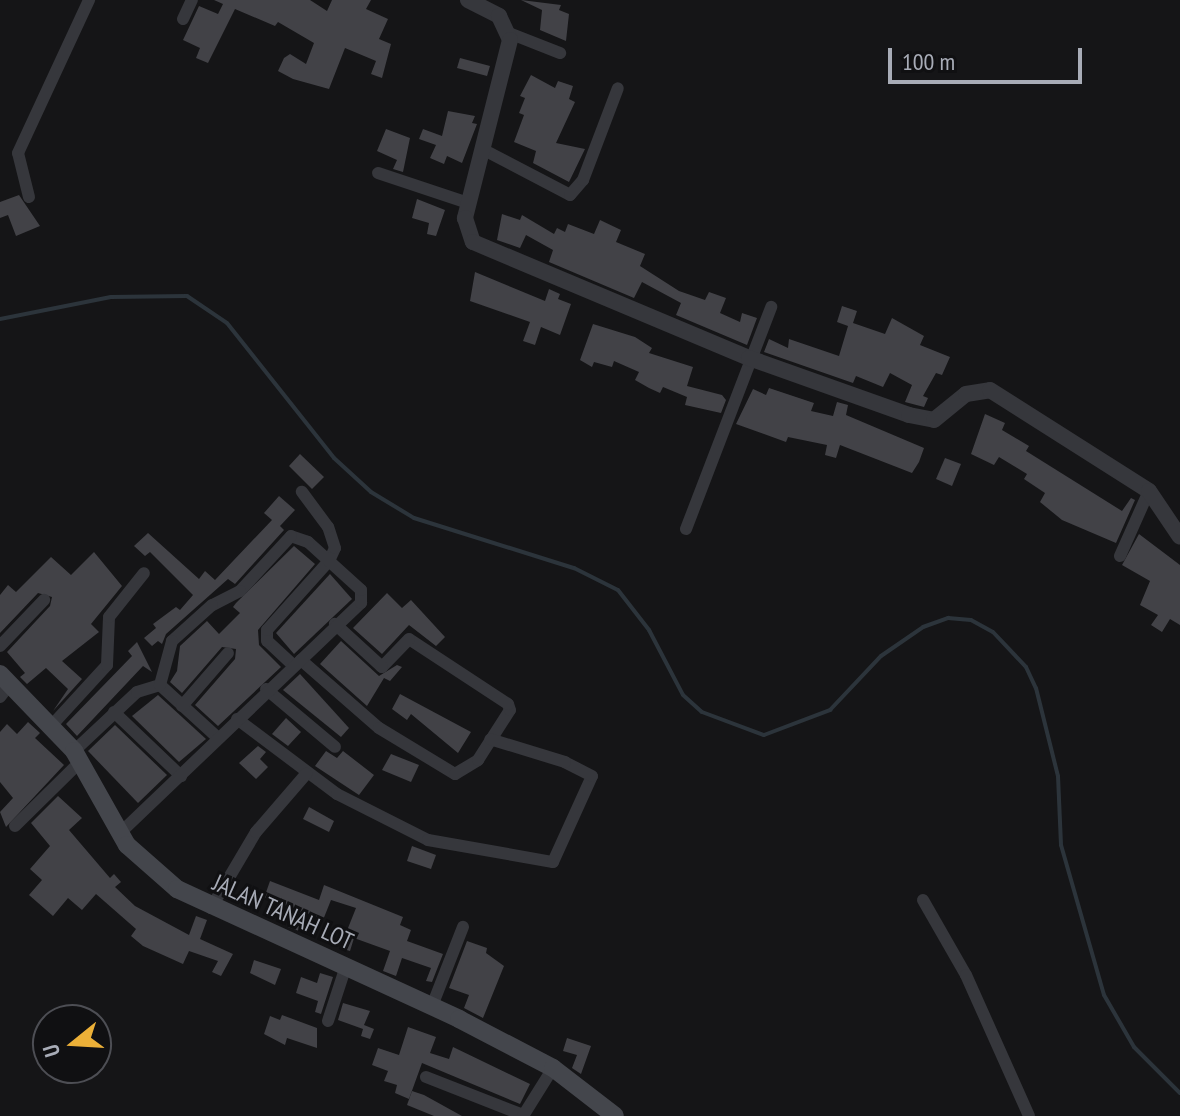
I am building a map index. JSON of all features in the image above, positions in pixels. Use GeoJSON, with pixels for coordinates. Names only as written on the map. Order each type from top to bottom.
{"type":"FeatureCollection","features":[{"type":"Feature","properties":{"kind":"main road","name":"JALAN TANAH LOT"},"geometry":{"type":"LineString","coordinates":[[3,685],[53,724],[78,756],[119,834],[177,889],[211,908],[432,1006],[553,1068],[615,1116]]}},
{"type":"Feature","properties":{"kind":"street"},"geometry":{"type":"LineString","coordinates":[[29,197],[18,153],[89,0]]}},
{"type":"Feature","properties":{"kind":"street"},"geometry":{"type":"LineString","coordinates":[[183,19],[192,0]]}},
{"type":"Feature","properties":{"kind":"street"},"geometry":{"type":"LineString","coordinates":[[468,0],[492,5],[509,33],[509,55],[468,203],[468,235],[490,253],[749,358],[928,420],[940,418],[971,391],[990,390],[1149,491],[1180,537]]}},
{"type":"Feature","properties":{"kind":"street"},"geometry":{"type":"LineString","coordinates":[[509,33],[560,53]]}},
{"type":"Feature","properties":{"kind":"street"},"geometry":{"type":"LineString","coordinates":[[484,150],[570,195],[583,180],[618,88]]}},
{"type":"Feature","properties":{"kind":"street"},"geometry":{"type":"LineString","coordinates":[[378,173],[468,203]]}},
{"type":"Feature","properties":{"kind":"street"},"geometry":{"type":"LineString","coordinates":[[686,529],[771,307]]}},
{"type":"Feature","properties":{"kind":"street"},"geometry":{"type":"LineString","coordinates":[[1120,556],[1149,491]]}},
{"type":"Feature","properties":{"kind":"street"},"geometry":{"type":"LineString","coordinates":[[302,492],[333,537],[329,561],[267,630],[267,641],[379,728],[455,774],[478,760],[510,710],[508,704],[409,639],[382,667],[335,624]]}},
{"type":"Feature","properties":{"kind":"street"},"geometry":{"type":"LineString","coordinates":[[119,834],[266,689],[362,600],[361,590],[300,536],[291,536],[240,591],[212,605],[172,641],[160,685]]}},
{"type":"Feature","properties":{"kind":"street"},"geometry":{"type":"LineString","coordinates":[[53,724],[107,665],[109,617],[144,573]]}},
{"type":"Feature","properties":{"kind":"street"},"geometry":{"type":"LineString","coordinates":[[0,646],[44,600]]}},
{"type":"Feature","properties":{"kind":"street"},"geometry":{"type":"LineString","coordinates":[[182,706],[228,653]]}},
{"type":"Feature","properties":{"kind":"street"},"geometry":{"type":"LineString","coordinates":[[160,685],[218,738]]}},
{"type":"Feature","properties":{"kind":"street"},"geometry":{"type":"LineString","coordinates":[[15,826],[114,712],[137,692],[160,685]]}},
{"type":"Feature","properties":{"kind":"street"},"geometry":{"type":"LineString","coordinates":[[266,689],[335,747]]}},
{"type":"Feature","properties":{"kind":"street"},"geometry":{"type":"LineString","coordinates":[[114,712],[181,776]]}},
{"type":"Feature","properties":{"kind":"street"},"geometry":{"type":"LineString","coordinates":[[237,719],[306,774],[428,840],[553,862],[592,776],[490,739]]}},
{"type":"Feature","properties":{"kind":"street"},"geometry":{"type":"LineString","coordinates":[[211,908],[256,832],[306,774]]}},
{"type":"Feature","properties":{"kind":"street"},"geometry":{"type":"LineString","coordinates":[[923,900],[966,975],[1029,1116]]}},
{"type":"Feature","properties":{"kind":"street"},"geometry":{"type":"LineString","coordinates":[[432,1006],[463,927]]}},
{"type":"Feature","properties":{"kind":"street"},"geometry":{"type":"LineString","coordinates":[[328,1021],[346,966]]}},
{"type":"Feature","properties":{"kind":"street"},"geometry":{"type":"LineString","coordinates":[[426,1077],[523,1116],[553,1068]]}},
{"type":"Feature","properties":{"kind":"building"},"geometry":{"type":"Polygon","coordinates":[[[214,0],[310,0],[327,11],[332,0],[371,0],[366,9],[388,19],[379,39],[391,44],[382,78],[371,74],[376,61],[345,48],[329,89],[293,79],[278,71],[284,58],[290,54],[306,64],[314,43],[278,22],[275,26],[235,9],[208,63],[196,58],[200,48],[183,40],[199,6],[218,14],[223,4],[214,0]]]}},
{"type":"Feature","properties":{"kind":"building"},"geometry":{"type":"Polygon","coordinates":[[[521,0],[561,5],[559,10],[569,14],[566,41],[540,30],[542,10],[521,0]]]}},
{"type":"Feature","properties":{"kind":"building"},"geometry":{"type":"Polygon","coordinates":[[[460,58],[490,66],[487,76],[457,68],[460,58]]]}},
{"type":"Feature","properties":{"kind":"building"},"geometry":{"type":"Polygon","coordinates":[[[531,75],[555,88],[558,81],[573,86],[569,99],[575,102],[556,143],[585,149],[569,182],[533,163],[536,151],[514,142],[524,115],[519,113],[525,98],[520,96],[531,75]]]}},
{"type":"Feature","properties":{"kind":"building"},"geometry":{"type":"Polygon","coordinates":[[[448,111],[475,116],[472,123],[477,124],[462,163],[447,156],[444,164],[430,158],[436,145],[419,139],[423,129],[442,136],[448,111]]]}},
{"type":"Feature","properties":{"kind":"building"},"geometry":{"type":"Polygon","coordinates":[[[386,129],[410,138],[403,172],[393,169],[397,160],[377,151],[386,129]]]}},
{"type":"Feature","properties":{"kind":"building"},"geometry":{"type":"Polygon","coordinates":[[[19,195],[40,226],[16,236],[8,215],[0,218],[0,202],[19,195]]]}},
{"type":"Feature","properties":{"kind":"building"},"geometry":{"type":"Polygon","coordinates":[[[417,199],[445,210],[436,236],[427,234],[429,223],[412,218],[417,199]]]}},
{"type":"Feature","properties":{"kind":"building"},"geometry":{"type":"Polygon","coordinates":[[[502,214],[520,220],[522,215],[554,234],[557,228],[565,232],[568,224],[594,234],[600,220],[621,230],[616,242],[645,254],[640,266],[679,291],[705,300],[709,292],[726,298],[720,313],[740,322],[742,313],[757,318],[747,345],[676,315],[681,303],[642,282],[634,298],[549,262],[553,250],[526,235],[520,248],[497,240],[502,214]]]}},
{"type":"Feature","properties":{"kind":"building"},"geometry":{"type":"Polygon","coordinates":[[[475,272],[545,301],[549,289],[560,294],[558,299],[571,304],[560,335],[541,327],[535,345],[523,341],[530,322],[470,301],[475,272]]]}},
{"type":"Feature","properties":{"kind":"building"},"geometry":{"type":"Polygon","coordinates":[[[842,306],[857,311],[853,323],[885,334],[892,318],[924,336],[920,345],[950,357],[942,375],[936,373],[923,396],[928,398],[924,407],[905,402],[912,385],[890,373],[883,387],[856,376],[853,383],[764,352],[769,339],[788,348],[789,339],[839,356],[848,326],[837,322],[842,306]]]}},
{"type":"Feature","properties":{"kind":"building"},"geometry":{"type":"Polygon","coordinates":[[[593,324],[635,337],[652,348],[649,353],[693,367],[687,386],[722,395],[726,400],[721,413],[685,405],[687,397],[663,387],[660,393],[649,388],[635,380],[639,372],[614,361],[612,367],[594,362],[592,367],[580,360],[593,324]]]}},
{"type":"Feature","properties":{"kind":"building"},"geometry":{"type":"Polygon","coordinates":[[[769,388],[814,403],[811,411],[833,416],[837,402],[848,405],[846,415],[924,448],[919,462],[912,473],[840,445],[836,458],[825,455],[827,445],[788,437],[786,442],[736,424],[753,389],[766,395],[769,388]]]}},
{"type":"Feature","properties":{"kind":"building"},"geometry":{"type":"Polygon","coordinates":[[[985,414],[1005,423],[1002,430],[1029,446],[1026,451],[1122,511],[1131,498],[1135,500],[1116,543],[1062,520],[1040,502],[1045,493],[1024,479],[1027,474],[999,457],[994,465],[971,454],[985,414]]]}},
{"type":"Feature","properties":{"kind":"building"},"geometry":{"type":"Polygon","coordinates":[[[300,454],[324,477],[312,489],[289,466],[300,454]]]}},
{"type":"Feature","properties":{"kind":"building"},"geometry":{"type":"Polygon","coordinates":[[[945,458],[961,464],[952,486],[936,479],[945,458]]]}},
{"type":"Feature","properties":{"kind":"building"},"geometry":{"type":"Polygon","coordinates":[[[279,496],[295,510],[280,526],[284,530],[235,584],[228,579],[166,634],[162,644],[158,641],[152,646],[144,638],[156,628],[153,624],[176,607],[180,610],[193,595],[150,552],[145,556],[134,546],[148,533],[199,579],[205,571],[215,580],[272,520],[264,513],[279,496]]]}},
{"type":"Feature","properties":{"kind":"building"},"geometry":{"type":"Polygon","coordinates":[[[1139,534],[1180,565],[1180,625],[1170,619],[1162,632],[1151,625],[1158,615],[1140,605],[1150,581],[1122,565],[1139,534]]]}},
{"type":"Feature","properties":{"kind":"building"},"geometry":{"type":"Polygon","coordinates":[[[294,546],[315,564],[258,630],[259,645],[281,667],[218,726],[195,705],[235,659],[236,649],[222,647],[182,693],[170,682],[177,671],[180,646],[207,621],[219,634],[240,613],[233,607],[236,603],[294,546]]]}},
{"type":"Feature","properties":{"kind":"building"},"geometry":{"type":"Polygon","coordinates":[[[94,552],[122,586],[91,624],[99,632],[62,661],[82,679],[53,711],[68,689],[46,668],[27,684],[20,677],[25,673],[7,652],[50,606],[52,597],[38,593],[0,633],[0,595],[8,585],[16,592],[51,557],[71,575],[94,552]]]}},
{"type":"Feature","properties":{"kind":"building"},"geometry":{"type":"Polygon","coordinates":[[[330,574],[352,599],[294,654],[276,633],[330,574]]]}},
{"type":"Feature","properties":{"kind":"building"},"geometry":{"type":"Polygon","coordinates":[[[387,593],[402,608],[411,600],[445,637],[436,646],[409,625],[382,654],[353,628],[387,593]]]}},
{"type":"Feature","properties":{"kind":"building"},"geometry":{"type":"Polygon","coordinates":[[[341,641],[379,676],[397,665],[402,667],[390,681],[384,678],[367,706],[320,664],[341,641]]]}},
{"type":"Feature","properties":{"kind":"building"},"geometry":{"type":"Polygon","coordinates":[[[137,642],[152,672],[143,666],[77,736],[66,724],[132,656],[128,651],[137,642]]]}},
{"type":"Feature","properties":{"kind":"building"},"geometry":{"type":"Polygon","coordinates":[[[300,674],[349,728],[341,737],[283,690],[300,674]]]}},
{"type":"Feature","properties":{"kind":"building"},"geometry":{"type":"Polygon","coordinates":[[[400,694],[471,732],[458,753],[411,714],[407,720],[392,709],[400,694]]]}},
{"type":"Feature","properties":{"kind":"building"},"geometry":{"type":"Polygon","coordinates":[[[158,695],[206,739],[179,762],[132,716],[158,695]]]}},
{"type":"Feature","properties":{"kind":"building"},"geometry":{"type":"Polygon","coordinates":[[[286,718],[301,732],[288,746],[272,734],[286,718]]]}},
{"type":"Feature","properties":{"kind":"building"},"geometry":{"type":"Polygon","coordinates":[[[28,722],[40,733],[35,738],[64,765],[6,827],[0,812],[13,798],[0,782],[0,732],[7,724],[17,734],[28,722]]]}},
{"type":"Feature","properties":{"kind":"building"},"geometry":{"type":"Polygon","coordinates":[[[115,725],[167,775],[138,803],[88,751],[115,725]]]}},
{"type":"Feature","properties":{"kind":"building"},"geometry":{"type":"Polygon","coordinates":[[[258,746],[266,752],[260,759],[268,767],[256,779],[239,763],[258,746]]]}},
{"type":"Feature","properties":{"kind":"building"},"geometry":{"type":"Polygon","coordinates":[[[326,751],[337,758],[343,751],[374,775],[359,795],[315,766],[326,751]]]}},
{"type":"Feature","properties":{"kind":"building"},"geometry":{"type":"Polygon","coordinates":[[[391,754],[419,765],[411,782],[382,770],[391,754]]]}},
{"type":"Feature","properties":{"kind":"building"},"geometry":{"type":"Polygon","coordinates":[[[58,796],[82,818],[69,830],[110,878],[114,874],[121,882],[115,887],[135,906],[189,935],[196,916],[207,920],[200,939],[233,954],[221,976],[212,972],[218,961],[189,951],[183,964],[143,946],[131,936],[136,929],[96,894],[82,910],[68,898],[53,916],[29,895],[42,880],[30,869],[50,846],[31,823],[58,796]]]}},
{"type":"Feature","properties":{"kind":"building"},"geometry":{"type":"Polygon","coordinates":[[[309,807],[334,821],[329,832],[303,819],[309,807]]]}},
{"type":"Feature","properties":{"kind":"building"},"geometry":{"type":"Polygon","coordinates":[[[412,846],[436,855],[431,869],[407,861],[412,846]]]}},
{"type":"Feature","properties":{"kind":"building"},"geometry":{"type":"Polygon","coordinates":[[[270,881],[319,900],[324,885],[403,917],[400,925],[411,930],[407,941],[443,954],[432,982],[426,981],[431,968],[402,958],[396,976],[383,971],[390,951],[354,938],[350,951],[340,948],[356,908],[331,900],[323,920],[307,913],[302,932],[288,927],[293,908],[264,898],[270,881]]]}},
{"type":"Feature","properties":{"kind":"building"},"geometry":{"type":"Polygon","coordinates":[[[467,941],[487,948],[486,953],[504,966],[483,1018],[464,1008],[469,995],[449,988],[467,941]]]}},
{"type":"Feature","properties":{"kind":"building"},"geometry":{"type":"Polygon","coordinates":[[[254,960],[281,969],[275,985],[250,973],[254,960]]]}},
{"type":"Feature","properties":{"kind":"building"},"geometry":{"type":"Polygon","coordinates":[[[320,973],[333,977],[321,1014],[315,1012],[318,1001],[296,993],[301,977],[317,983],[320,973]]]}},
{"type":"Feature","properties":{"kind":"building"},"geometry":{"type":"Polygon","coordinates":[[[343,1003],[370,1011],[364,1025],[374,1029],[370,1039],[361,1036],[363,1029],[338,1020],[343,1003]]]}},
{"type":"Feature","properties":{"kind":"building"},"geometry":{"type":"Polygon","coordinates":[[[282,1015],[317,1028],[317,1048],[287,1038],[285,1045],[264,1034],[270,1016],[280,1020],[282,1015]]]}},
{"type":"Feature","properties":{"kind":"building"},"geometry":{"type":"Polygon","coordinates":[[[408,1027],[436,1037],[430,1053],[449,1059],[453,1047],[530,1084],[520,1104],[422,1063],[409,1099],[395,1093],[397,1085],[384,1081],[388,1071],[372,1065],[378,1048],[399,1055],[408,1027]]]}},
{"type":"Feature","properties":{"kind":"building"},"geometry":{"type":"Polygon","coordinates":[[[567,1038],[591,1046],[581,1074],[572,1068],[577,1055],[563,1051],[567,1038]]]}},
{"type":"Feature","properties":{"kind":"building"},"geometry":{"type":"Polygon","coordinates":[[[412,1091],[462,1116],[434,1116],[407,1105],[412,1091]]]}},
{"type":"Feature","properties":{"kind":"waterway"},"geometry":{"type":"LineString","coordinates":[[0,319],[111,297],[187,296],[227,323],[334,458],[371,492],[414,518],[574,568],[618,590],[649,630],[683,695],[702,712],[764,735],[830,710],[881,656],[923,627],[948,618],[971,620],[993,632],[1026,667],[1036,688],[1058,776],[1061,845],[1104,995],[1134,1047],[1180,1093]]}}]}
